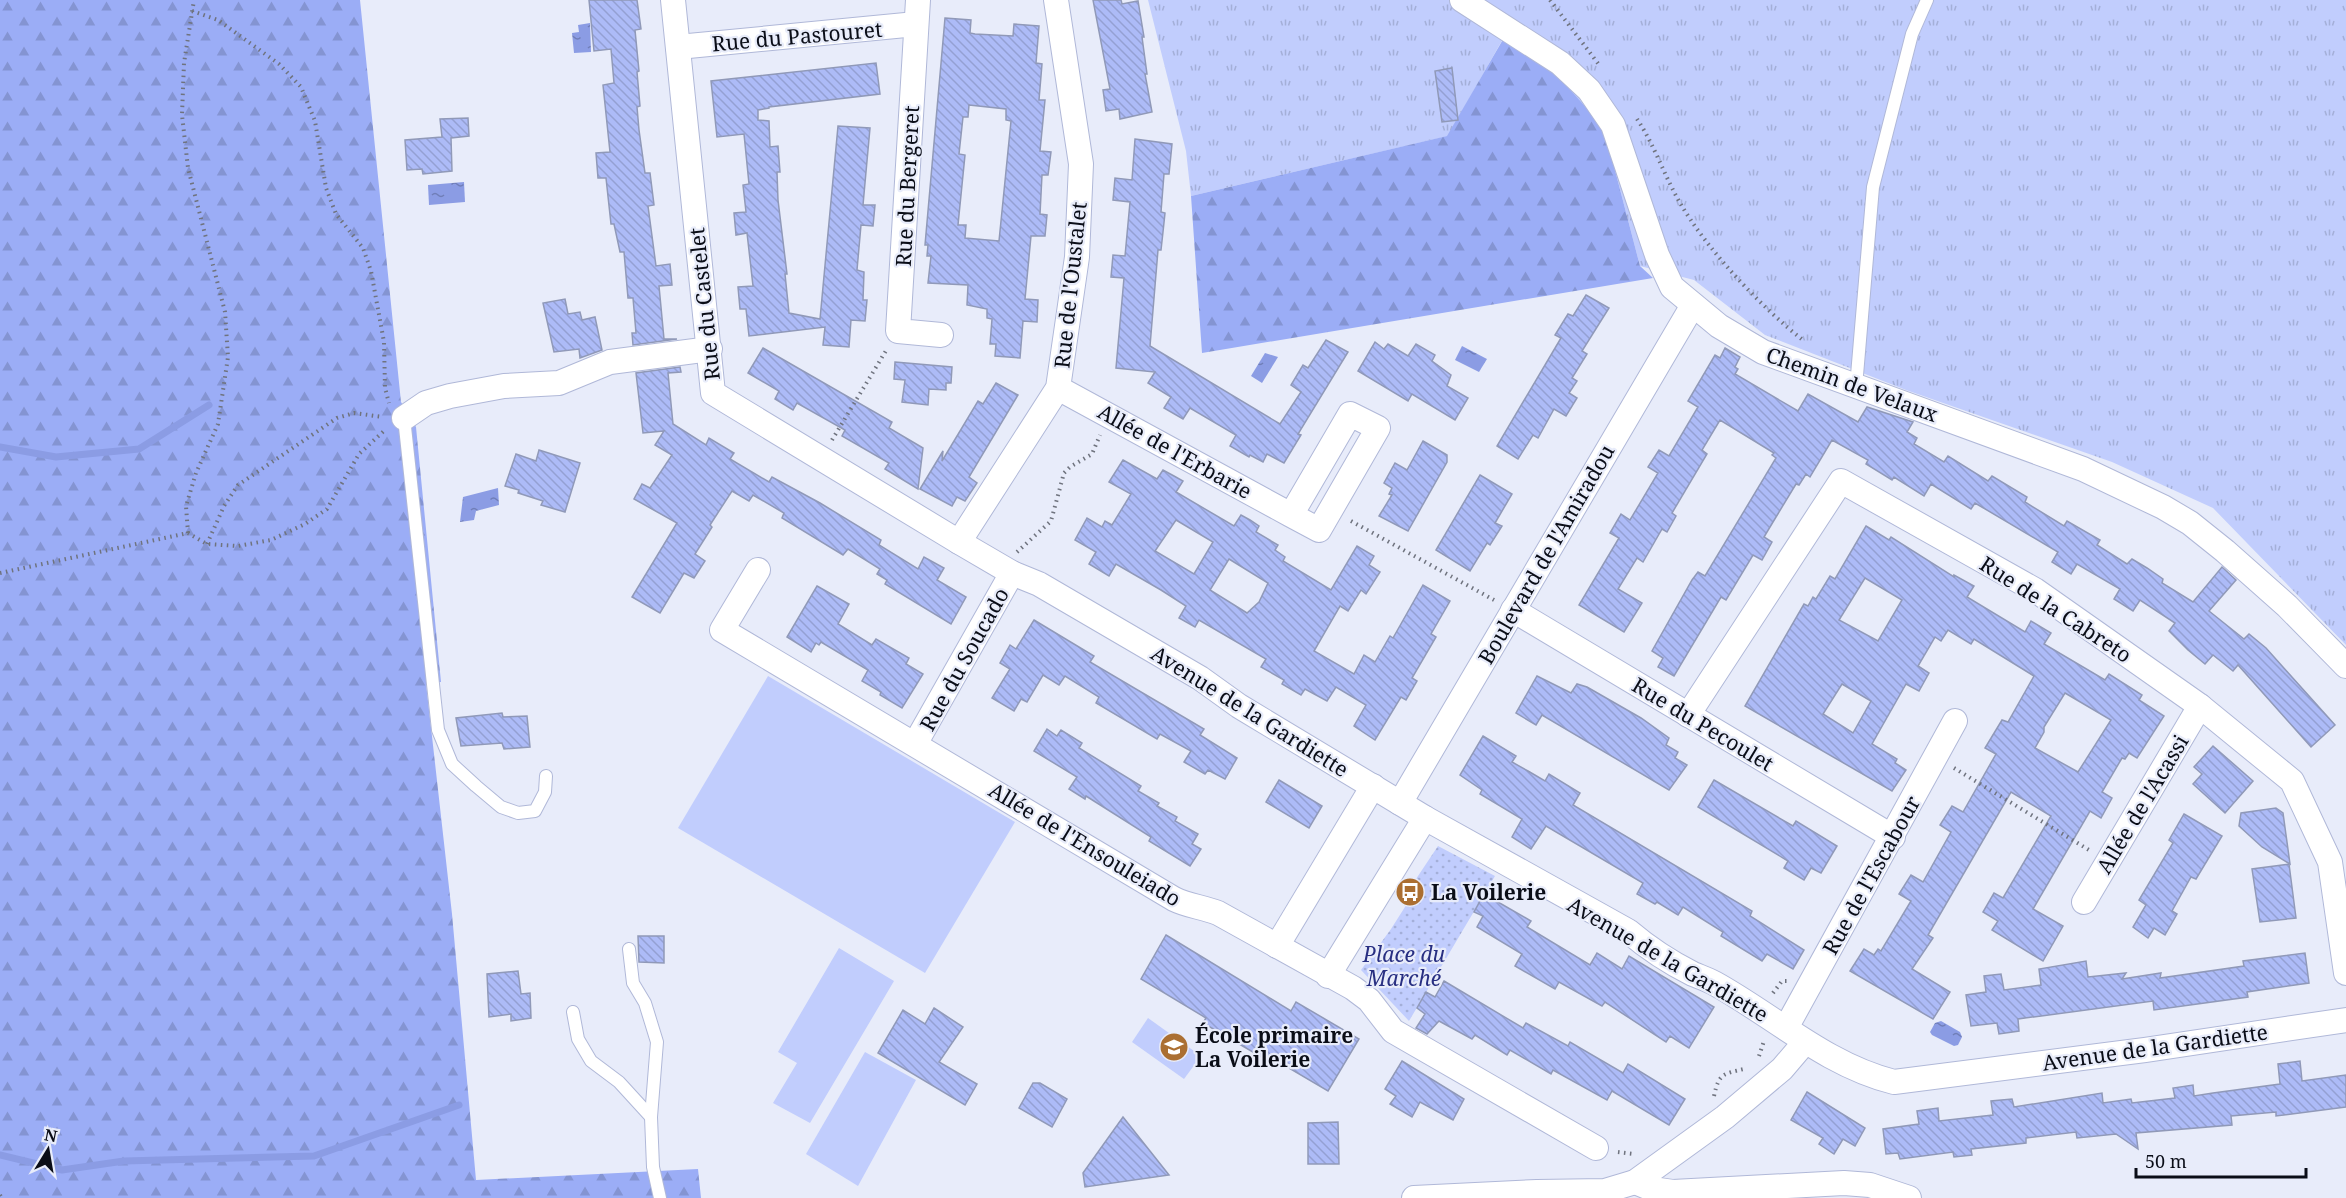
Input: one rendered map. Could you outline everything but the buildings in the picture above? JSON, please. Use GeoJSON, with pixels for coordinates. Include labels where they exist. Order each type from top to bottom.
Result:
{"type":"FeatureCollection","features":[{"type":"Feature","properties":{"kind":"street","name":"Rue du Castelet"},"geometry":{"type":"LineString","coordinates":[[673,0],[713,393],[959,542]]}},
{"type":"Feature","properties":{"kind":"street","name":"Rue du Bergeret"},"geometry":{"type":"LineString","coordinates":[[898,331],[918,0]]}},
{"type":"Feature","properties":{"kind":"street","name":"Rue de l'Oustalet"},"geometry":{"type":"LineString","coordinates":[[959,542],[1059,388],[1077,257],[1081,164],[1056,0]]}},
{"type":"Feature","properties":{"kind":"street","name":"Chemin de Velaux"},"geometry":{"type":"LineString","coordinates":[[1462,0],[1560,63],[1589,90],[1613,125],[1657,255],[1672,287],[1719,326],[1763,352],[2083,469],[2163,507],[2190,523],[2225,551],[2287,606],[2346,666]]}},
{"type":"Feature","properties":{"kind":"street","name":"Rue du Pastouret"},"geometry":{"type":"LineString","coordinates":[[678,47],[916,24]]}},
{"type":"Feature","properties":{"kind":"street","name":"Boulevard de l'Amiradou"},"geometry":{"type":"LineString","coordinates":[[1400,803],[1693,304]]}},
{"type":"Feature","properties":{"kind":"street"},"geometry":{"type":"LineString","coordinates":[[898,331],[941,335]]}},
{"type":"Feature","properties":{"kind":"street"},"geometry":{"type":"LineString","coordinates":[[399,421],[426,404],[450,396],[504,386],[559,383],[610,362],[710,350]]}},
{"type":"Feature","properties":{"kind":"street","name":"Allée de l'Erbarie"},"geometry":{"type":"LineString","coordinates":[[1059,388],[1291,515],[1319,530],[1378,428],[1350,414],[1291,515]]}},
{"type":"Feature","properties":{"kind":"street","name":"Rue de la Cabreto"},"geometry":{"type":"LineString","coordinates":[[1688,715],[1840,481],[2035,590],[2200,706],[2292,781],[2330,862],[2346,973]]}},
{"type":"Feature","properties":{"kind":"street","name":"Avenue de la Gardiette"},"geometry":{"type":"LineString","coordinates":[[959,542],[1006,570],[1039,584],[1200,678],[1239,706],[1425,818],[1628,931],[1649,949],[1693,974],[1713,982],[1796,1035],[1871,1076],[1894,1082],[2145,1050],[2346,1020]]}},
{"type":"Feature","properties":{"kind":"street","name":"Allée de l'Ensouleiado"},"geometry":{"type":"LineString","coordinates":[[758,570],[722,630],[1187,905],[1203,907],[1218,913],[1353,988],[1369,1000],[1394,1031],[1596,1148]]}},
{"type":"Feature","properties":{"kind":"street","name":"Rue du Soucado"},"geometry":{"type":"LineString","coordinates":[[915,744],[1006,570]]}},
{"type":"Feature","properties":{"kind":"street","name":"Rue du Pecoulet"},"geometry":{"type":"LineString","coordinates":[[1513,610],[1893,837]]}},
{"type":"Feature","properties":{"kind":"street","name":"Allée de l'Acassi"},"geometry":{"type":"LineString","coordinates":[[2084,902],[2200,706]]}},
{"type":"Feature","properties":{"kind":"street","name":"Rue de l'Escabour"},"geometry":{"type":"LineString","coordinates":[[1635,1182],[1725,1117],[1782,1069],[1796,1035],[1893,837],[1955,721]]}},
{"type":"Feature","properties":{"kind":"street"},"geometry":{"type":"LineString","coordinates":[[1277,946],[1373,786]]}},
{"type":"Feature","properties":{"kind":"street"},"geometry":{"type":"LineString","coordinates":[[1328,976],[1425,818]]}},
{"type":"Feature","properties":{"kind":"street"},"geometry":{"type":"LineString","coordinates":[[1414,1198],[1605,1191],[1635,1182],[1652,1189],[1673,1192],[1844,1183],[1870,1185],[1909,1198]]}},
{"type":"Feature","properties":{"kind":"lane"},"geometry":{"type":"LineString","coordinates":[[1856,387],[1873,187],[1912,34],[1927,0]]}},
{"type":"Feature","properties":{"kind":"lane"},"geometry":{"type":"LineString","coordinates":[[399,421],[438,730],[452,764],[501,807],[518,813],[536,811],[545,792],[546,776]]}},
{"type":"Feature","properties":{"kind":"lane"},"geometry":{"type":"LineString","coordinates":[[629,949],[633,983],[645,1003],[657,1042],[651,1117],[653,1167],[660,1198]]}},
{"type":"Feature","properties":{"kind":"lane"},"geometry":{"type":"LineString","coordinates":[[573,1012],[578,1039],[591,1061],[619,1082],[651,1117]]}},
{"type":"Feature","properties":{"kind":"path"},"geometry":{"type":"LineString","coordinates":[[188,533],[186,506],[196,473],[218,424],[228,357],[225,312],[188,168],[182,115],[184,63],[194,0]]}},
{"type":"Feature","properties":{"kind":"path"},"geometry":{"type":"LineString","coordinates":[[1550,0],[1606,74]]}},
{"type":"Feature","properties":{"kind":"path"},"geometry":{"type":"LineString","coordinates":[[192,11],[218,20],[279,64],[301,87],[315,121],[326,188],[336,214],[363,248],[371,271],[384,342],[385,388],[399,421]]}},
{"type":"Feature","properties":{"kind":"path"},"geometry":{"type":"LineString","coordinates":[[1635,116],[1679,202],[1708,244],[1774,317],[1814,347]]}},
{"type":"Feature","properties":{"kind":"path"},"geometry":{"type":"LineString","coordinates":[[821,459],[898,331]]}},
{"type":"Feature","properties":{"kind":"path"},"geometry":{"type":"LineString","coordinates":[[207,544],[224,506],[238,485],[337,418],[354,412],[399,421]]}},
{"type":"Feature","properties":{"kind":"path"},"geometry":{"type":"LineString","coordinates":[[1006,570],[1051,521],[1064,473],[1092,454],[1099,439],[1105,413]]}},
{"type":"Feature","properties":{"kind":"path"},"geometry":{"type":"LineString","coordinates":[[0,573],[188,533],[207,544],[238,546],[270,540],[304,524],[327,509],[359,454],[399,421]]}},
{"type":"Feature","properties":{"kind":"path"},"geometry":{"type":"LineString","coordinates":[[1330,510],[1513,610]]}},
{"type":"Feature","properties":{"kind":"path"},"geometry":{"type":"LineString","coordinates":[[1936,757],[2108,861]]}},
{"type":"Feature","properties":{"kind":"green space"},"geometry":{"type":"Polygon","coordinates":[[[0,0],[360,0],[401,402],[416,427],[441,682],[426,683],[452,914],[476,1180],[698,1169],[701,1198],[0,1198],[0,0]]]}},
{"type":"Feature","properties":{"kind":"green space"},"geometry":{"type":"Polygon","coordinates":[[[1148,0],[2346,0],[2346,645],[2213,508],[2112,462],[1906,390],[1765,335],[1694,280],[1640,266],[1604,128],[1504,37],[1448,136],[1191,196],[1186,151],[1148,0]]]}},
{"type":"Feature","properties":{"kind":"green space"},"geometry":{"type":"Polygon","coordinates":[[[1505,36],[1559,77],[1604,128],[1640,266],[1653,278],[1202,353],[1191,196],[1447,136],[1505,36]]]}},
{"type":"Feature","properties":{"kind":"green space"},"geometry":{"type":"Polygon","coordinates":[[[768,676],[1015,822],[925,973],[678,828],[768,676]]]}},
{"type":"Feature","properties":{"kind":"green space","name":"Place du Marché"},"geometry":{"type":"Polygon","coordinates":[[[1438,846],[1495,876],[1409,1021],[1361,970],[1417,888],[1412,885],[1438,846]]]}},
{"type":"Feature","properties":{"kind":"green space"},"geometry":{"type":"Polygon","coordinates":[[[839,948],[894,981],[810,1123],[773,1103],[797,1063],[778,1052],[839,948]]]}},
{"type":"Feature","properties":{"kind":"green space"},"geometry":{"type":"Polygon","coordinates":[[[1148,1018],[1201,1056],[1184,1079],[1132,1042],[1148,1018]]]}},
{"type":"Feature","properties":{"kind":"green space"},"geometry":{"type":"Polygon","coordinates":[[[865,1052],[916,1080],[858,1186],[806,1154],[865,1052]]]}},
{"type":"Feature","properties":{"kind":"water"},"geometry":{"type":"Polygon","coordinates":[[[590,23],[591,52],[574,53],[572,33],[579,32],[578,25],[590,23]]]}},
{"type":"Feature","properties":{"kind":"water"},"geometry":{"type":"Polygon","coordinates":[[[464,182],[465,202],[429,205],[428,185],[464,182]]]}},
{"type":"Feature","properties":{"kind":"water"},"geometry":{"type":"Polygon","coordinates":[[[1462,346],[1487,359],[1479,372],[1455,360],[1462,346]]]}},
{"type":"Feature","properties":{"kind":"water"},"geometry":{"type":"Polygon","coordinates":[[[1265,353],[1278,357],[1262,383],[1251,376],[1265,353]]]}},
{"type":"Feature","properties":{"kind":"water"},"geometry":{"type":"Polygon","coordinates":[[[498,488],[499,505],[476,511],[474,520],[460,522],[463,497],[498,488]]]}},
{"type":"Feature","properties":{"kind":"water"},"geometry":{"type":"Polygon","coordinates":[[[1941,1021],[1960,1032],[1962,1037],[1958,1045],[1954,1046],[1932,1035],[1930,1032],[1935,1023],[1941,1021]]]}},
{"type":"Feature","properties":{"kind":"waterway"},"geometry":{"type":"LineString","coordinates":[[0,447],[56,457],[139,449],[209,405]]}},
{"type":"Feature","properties":{"kind":"waterway"},"geometry":{"type":"LineString","coordinates":[[0,1155],[62,1170],[124,1161],[314,1156],[459,1105]]}},
{"type":"Feature","properties":{"kind":"place","name":"La Voilerie"},"geometry":{"type":"Point","coordinates":[1410,892]}},
{"type":"Feature","properties":{"kind":"place","name":"École primaire La Voilerie"},"geometry":{"type":"Point","coordinates":[1174,1047]}}]}
